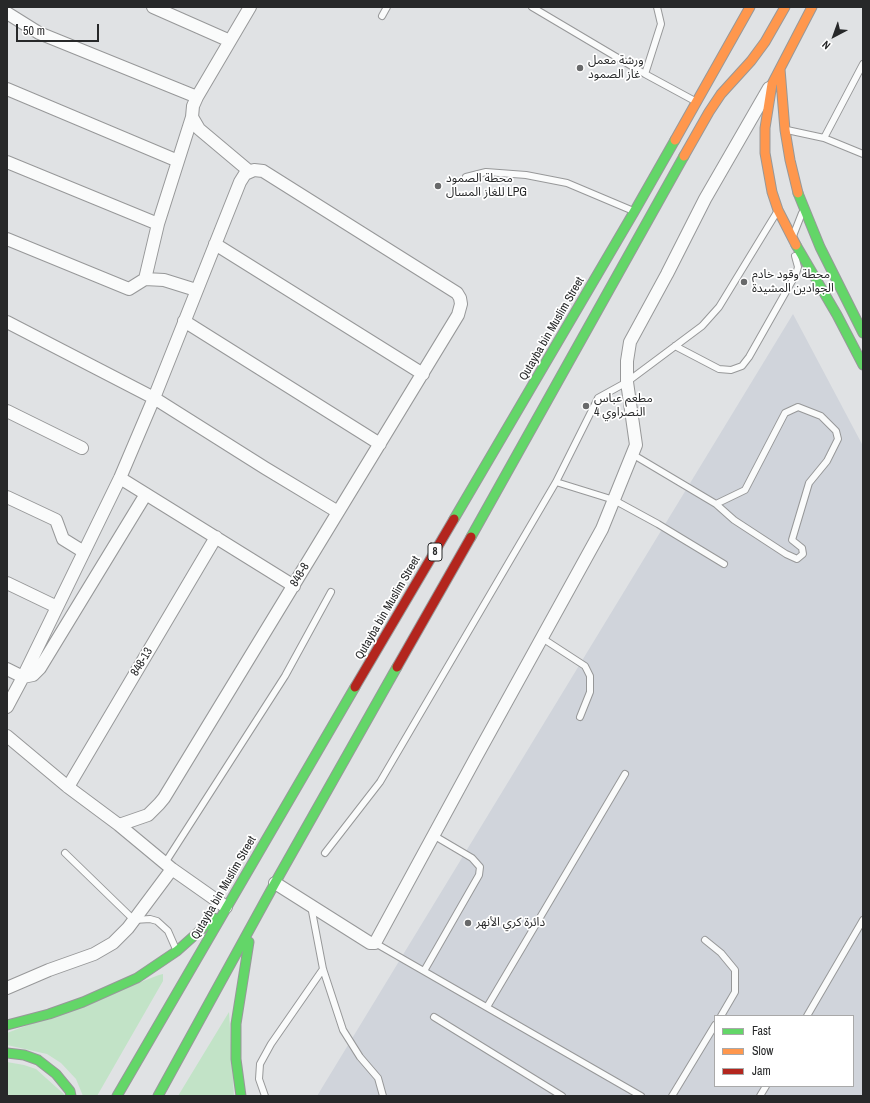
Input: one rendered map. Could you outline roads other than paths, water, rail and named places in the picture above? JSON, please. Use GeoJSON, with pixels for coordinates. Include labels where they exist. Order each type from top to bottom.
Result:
{"type":"FeatureCollection","features":[{"type":"Feature","properties":{"kind":"main road","name":"Qutayba bin Muslim Street"},"geometry":{"type":"LineString","coordinates":[[117,1096],[226,907],[634,212],[750,7]]}},
{"type":"Feature","properties":{"kind":"main road","name":"8"},"geometry":{"type":"LineString","coordinates":[[158,1096],[275,883],[709,112],[721,94],[751,61],[765,42],[785,7]]}},
{"type":"Feature","properties":{"kind":"main road"},"geometry":{"type":"LineString","coordinates":[[812,7],[772,84],[765,128],[765,153],[772,192],[778,210],[792,238],[820,284],[863,365]]}},
{"type":"Feature","properties":{"kind":"main road"},"geometry":{"type":"LineString","coordinates":[[780,67],[785,130],[790,160],[804,209],[820,247],[863,333]]}},
{"type":"Feature","properties":{"kind":"main road"},"geometry":{"type":"LineString","coordinates":[[7,1025],[49,1014],[83,1002],[137,978],[177,951],[226,907]]}},
{"type":"Feature","properties":{"kind":"main road"},"geometry":{"type":"LineString","coordinates":[[241,1096],[236,1059],[236,1024],[248,947],[254,922]]}},
{"type":"Feature","properties":{"kind":"main road"},"geometry":{"type":"LineString","coordinates":[[7,1053],[24,1055],[38,1060],[56,1074],[70,1091],[71,1096]]}},
{"type":"Feature","properties":{"kind":"street"},"geometry":{"type":"LineString","coordinates":[[153,7],[230,41]]}},
{"type":"Feature","properties":{"kind":"street"},"geometry":{"type":"LineString","coordinates":[[146,279],[158,224],[192,117],[193,106],[250,7]]}},
{"type":"Feature","properties":{"kind":"street"},"geometry":{"type":"LineString","coordinates":[[7,13],[39,33],[197,97]]}},
{"type":"Feature","properties":{"kind":"street"},"geometry":{"type":"LineString","coordinates":[[275,883],[370,943],[375,943],[602,529],[636,445],[627,382],[626,361],[630,342],[705,199],[772,84]]}},
{"type":"Feature","properties":{"kind":"street"},"geometry":{"type":"LineString","coordinates":[[7,89],[178,161]]}},
{"type":"Feature","properties":{"kind":"street"},"geometry":{"type":"LineString","coordinates":[[7,707],[120,478],[154,398],[242,177],[250,171],[199,129],[192,117]]}},
{"type":"Feature","properties":{"kind":"street"},"geometry":{"type":"LineString","coordinates":[[7,162],[158,224]]}},
{"type":"Feature","properties":{"kind":"street","name":"848-8"},"geometry":{"type":"LineString","coordinates":[[119,825],[148,815],[159,804],[294,586],[458,315],[461,304],[457,293],[446,285],[263,171],[250,171]]}},
{"type":"Feature","properties":{"kind":"street"},"geometry":{"type":"LineString","coordinates":[[7,239],[130,289],[146,279],[164,280],[196,290]]}},
{"type":"Feature","properties":{"kind":"street"},"geometry":{"type":"LineString","coordinates":[[215,244],[422,374]]}},
{"type":"Feature","properties":{"kind":"street"},"geometry":{"type":"LineString","coordinates":[[184,321],[380,444]]}},
{"type":"Feature","properties":{"kind":"street"},"geometry":{"type":"LineString","coordinates":[[7,322],[154,398],[338,512]]}},
{"type":"Feature","properties":{"kind":"street"},"geometry":{"type":"LineString","coordinates":[[7,411],[82,448]]}},
{"type":"Feature","properties":{"kind":"street"},"geometry":{"type":"LineString","coordinates":[[120,478],[294,586]]}},
{"type":"Feature","properties":{"kind":"street"},"geometry":{"type":"LineString","coordinates":[[7,669],[23,677],[33,675],[40,668],[146,494]]}},
{"type":"Feature","properties":{"kind":"street"},"geometry":{"type":"LineString","coordinates":[[7,497],[56,520],[63,539],[84,552]]}},
{"type":"Feature","properties":{"kind":"street","name":"848-13"},"geometry":{"type":"LineString","coordinates":[[68,787],[216,537]]}},
{"type":"Feature","properties":{"kind":"street"},"geometry":{"type":"LineString","coordinates":[[7,583],[57,607]]}},
{"type":"Feature","properties":{"kind":"street"},"geometry":{"type":"LineString","coordinates":[[7,736],[68,787],[119,825],[168,866],[226,907]]}},
{"type":"Feature","properties":{"kind":"street"},"geometry":{"type":"LineString","coordinates":[[7,988],[104,949],[120,936],[134,920],[168,866]]}},
{"type":"Feature","properties":{"kind":"lane"},"geometry":{"type":"LineString","coordinates":[[382,16],[387,7]]}},
{"type":"Feature","properties":{"kind":"lane"},"geometry":{"type":"LineString","coordinates":[[532,7],[645,74],[696,102]]}},
{"type":"Feature","properties":{"kind":"lane"},"geometry":{"type":"LineString","coordinates":[[645,74],[661,24],[657,7]]}},
{"type":"Feature","properties":{"kind":"lane"},"geometry":{"type":"LineString","coordinates":[[824,138],[863,64]]}},
{"type":"Feature","properties":{"kind":"lane"},"geometry":{"type":"LineString","coordinates":[[785,130],[824,138],[863,154]]}},
{"type":"Feature","properties":{"kind":"lane"},"geometry":{"type":"LineString","coordinates":[[466,178],[486,172],[532,176],[567,183],[634,212]]}},
{"type":"Feature","properties":{"kind":"lane"},"geometry":{"type":"LineString","coordinates":[[675,346],[719,369],[737,369],[746,362],[798,271],[798,264],[792,245],[792,238],[804,209]]}},
{"type":"Feature","properties":{"kind":"lane"},"geometry":{"type":"LineString","coordinates":[[325,853],[380,782],[556,482],[598,398],[627,382],[702,326],[719,306],[778,210]]}},
{"type":"Feature","properties":{"kind":"lane"},"geometry":{"type":"LineString","coordinates":[[632,454],[716,504],[734,520],[786,554],[797,559],[803,554],[802,548],[792,540],[809,483],[827,462],[838,439],[836,431],[821,416],[798,407],[785,413],[745,490],[716,504]]}},
{"type":"Feature","properties":{"kind":"lane"},"geometry":{"type":"LineString","coordinates":[[556,482],[614,500],[658,524],[724,564]]}},
{"type":"Feature","properties":{"kind":"lane"},"geometry":{"type":"LineString","coordinates":[[168,866],[285,676],[331,592]]}},
{"type":"Feature","properties":{"kind":"lane"},"geometry":{"type":"LineString","coordinates":[[542,638],[585,666],[590,676],[590,692],[580,717]]}},
{"type":"Feature","properties":{"kind":"lane"},"geometry":{"type":"LineString","coordinates":[[487,1007],[625,774]]}},
{"type":"Feature","properties":{"kind":"lane"},"geometry":{"type":"LineString","coordinates":[[424,971],[479,875],[480,867],[472,858],[433,835]]}},
{"type":"Feature","properties":{"kind":"lane"},"geometry":{"type":"LineString","coordinates":[[65,853],[134,920],[150,919],[157,921],[168,931],[177,951]]}},
{"type":"Feature","properties":{"kind":"lane"},"geometry":{"type":"LineString","coordinates":[[311,906],[323,969],[343,1030],[360,1057],[378,1078],[383,1096]]}},
{"type":"Feature","properties":{"kind":"lane"},"geometry":{"type":"LineString","coordinates":[[808,1015],[863,920]]}},
{"type":"Feature","properties":{"kind":"lane"},"geometry":{"type":"LineString","coordinates":[[705,940],[721,952],[735,970],[735,992],[722,1015]]}},
{"type":"Feature","properties":{"kind":"lane"},"geometry":{"type":"LineString","coordinates":[[375,943],[641,1096]]}},
{"type":"Feature","properties":{"kind":"lane"},"geometry":{"type":"LineString","coordinates":[[265,1096],[259,1079],[260,1064],[271,1044],[323,969]]}},
{"type":"Feature","properties":{"kind":"lane"},"geometry":{"type":"LineString","coordinates":[[434,1016],[562,1096]]}},
{"type":"Feature","properties":{"kind":"lane"},"geometry":{"type":"LineString","coordinates":[[672,1096],[714,1027]]}},
{"type":"Feature","properties":{"kind":"lane"},"geometry":{"type":"LineString","coordinates":[[760,1096],[765,1087]]}},
{"type":"Feature","properties":{"kind":"place","name":"ورشة معمل غاز الصمود"},"geometry":{"type":"Point","coordinates":[580,68]}},
{"type":"Feature","properties":{"kind":"place","name":"محطة الصمود للغاز المسال LPG"},"geometry":{"type":"Point","coordinates":[438,186]}},
{"type":"Feature","properties":{"kind":"place","name":"محطة وقود خادم الجوادين المشيدة"},"geometry":{"type":"Point","coordinates":[744,282]}},
{"type":"Feature","properties":{"kind":"place","name":"مطعم عباس النصراوي 4"},"geometry":{"type":"Point","coordinates":[586,406]}},
{"type":"Feature","properties":{"kind":"place","name":"دائرة كري الأنهر"},"geometry":{"type":"Point","coordinates":[468,923]}}]}
